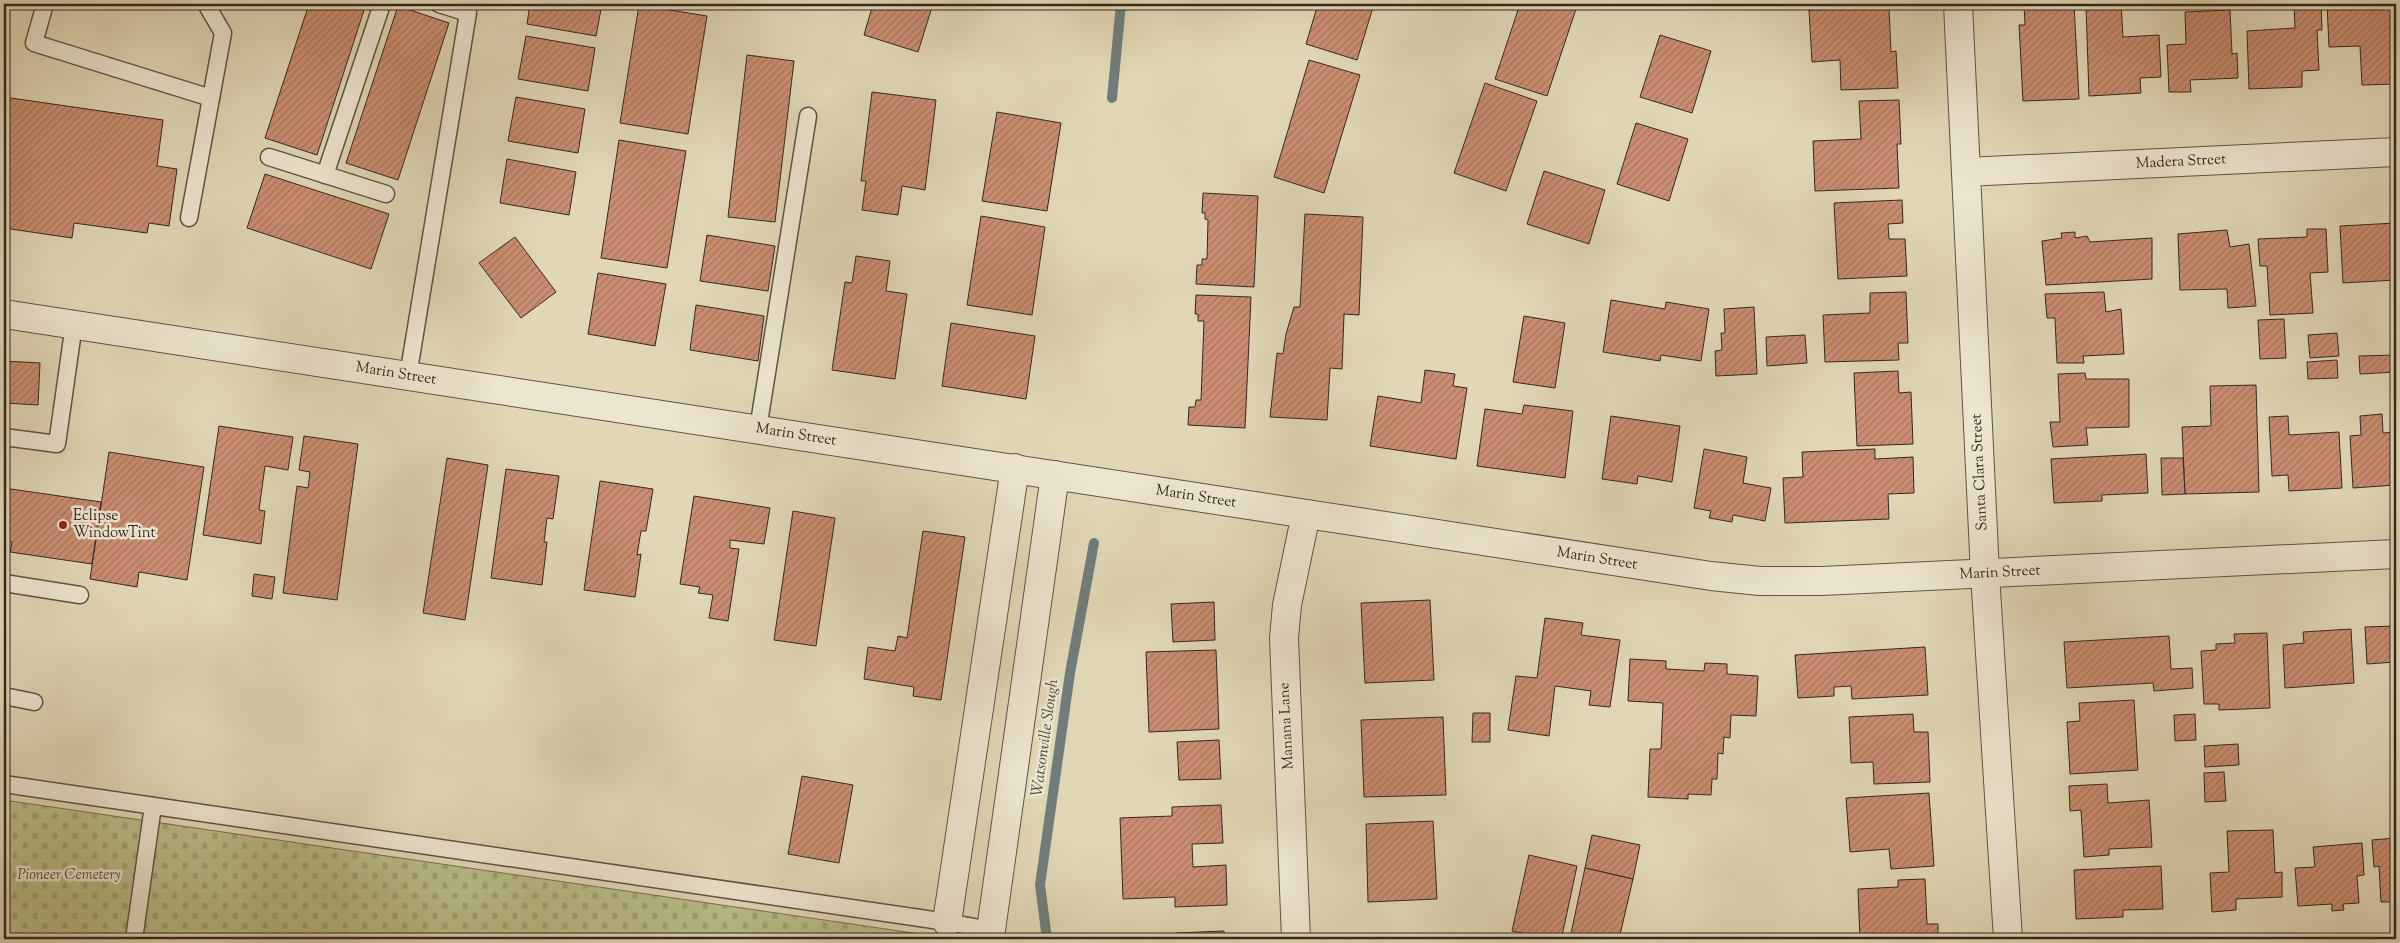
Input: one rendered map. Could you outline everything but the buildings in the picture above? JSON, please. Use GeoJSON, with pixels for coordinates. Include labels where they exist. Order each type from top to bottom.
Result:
{"type":"FeatureCollection","features":[{"type":"Feature","properties":{"kind":"street","name":"Santa Clara Street"},"geometry":{"type":"LineString","coordinates":[[1958,4],[1985,574],[2008,939]]}},
{"type":"Feature","properties":{"kind":"street","name":"Madera Street"},"geometry":{"type":"LineString","coordinates":[[1966,172],[2396,152]]}},
{"type":"Feature","properties":{"kind":"street","name":"Marin Street"},"geometry":{"type":"LineString","coordinates":[[4,314],[1701,575],[1760,581],[1822,581],[2396,554]]}},
{"type":"Feature","properties":{"kind":"street"},"geometry":{"type":"LineString","coordinates":[[946,922],[1015,468]]}},
{"type":"Feature","properties":{"kind":"street"},"geometry":{"type":"LineString","coordinates":[[991,935],[1055,475]]}},
{"type":"Feature","properties":{"kind":"street","name":"Manana Lane"},"geometry":{"type":"LineString","coordinates":[[1296,939],[1284,638],[1287,605],[1306,514]]}},
{"type":"Feature","properties":{"kind":"lane"},"geometry":{"type":"LineString","coordinates":[[45,4],[34,43],[211,98]]}},
{"type":"Feature","properties":{"kind":"lane"},"geometry":{"type":"LineString","coordinates":[[189,218],[223,33],[208,4]]}},
{"type":"Feature","properties":{"kind":"lane"},"geometry":{"type":"LineString","coordinates":[[325,175],[382,4]]}},
{"type":"Feature","properties":{"kind":"lane"},"geometry":{"type":"LineString","coordinates":[[408,376],[468,13],[439,4]]}},
{"type":"Feature","properties":{"kind":"lane"},"geometry":{"type":"LineString","coordinates":[[758,429],[808,116]]}},
{"type":"Feature","properties":{"kind":"lane"},"geometry":{"type":"LineString","coordinates":[[269,158],[386,194]]}},
{"type":"Feature","properties":{"kind":"lane"},"geometry":{"type":"LineString","coordinates":[[4,437],[57,444],[74,324]]}},
{"type":"Feature","properties":{"kind":"lane"},"geometry":{"type":"LineString","coordinates":[[4,584],[80,595]]}},
{"type":"Feature","properties":{"kind":"lane"},"geometry":{"type":"LineString","coordinates":[[4,696],[34,702]]}},
{"type":"Feature","properties":{"kind":"lane"},"geometry":{"type":"LineString","coordinates":[[4,784],[946,922],[991,935]]}},
{"type":"Feature","properties":{"kind":"lane"},"geometry":{"type":"LineString","coordinates":[[134,939],[153,806]]}},
{"type":"Feature","properties":{"kind":"green space","name":"Pioneer Cemetery"},"geometry":{"type":"Polygon","coordinates":[[[4,800],[954,939],[4,939],[4,800]]]}},
{"type":"Feature","properties":{"kind":"waterway","name":"Watsonville Slough"},"geometry":{"type":"LineString","coordinates":[[1112,98],[1121,4]]}},
{"type":"Feature","properties":{"kind":"waterway","name":"Watsonville Slough"},"geometry":{"type":"LineString","coordinates":[[1047,939],[1040,885],[1070,673],[1094,543]]}},
{"type":"Feature","properties":{"kind":"place","name":"Eclipse WindowTint"},"geometry":{"type":"Point","coordinates":[63,525]}}]}
